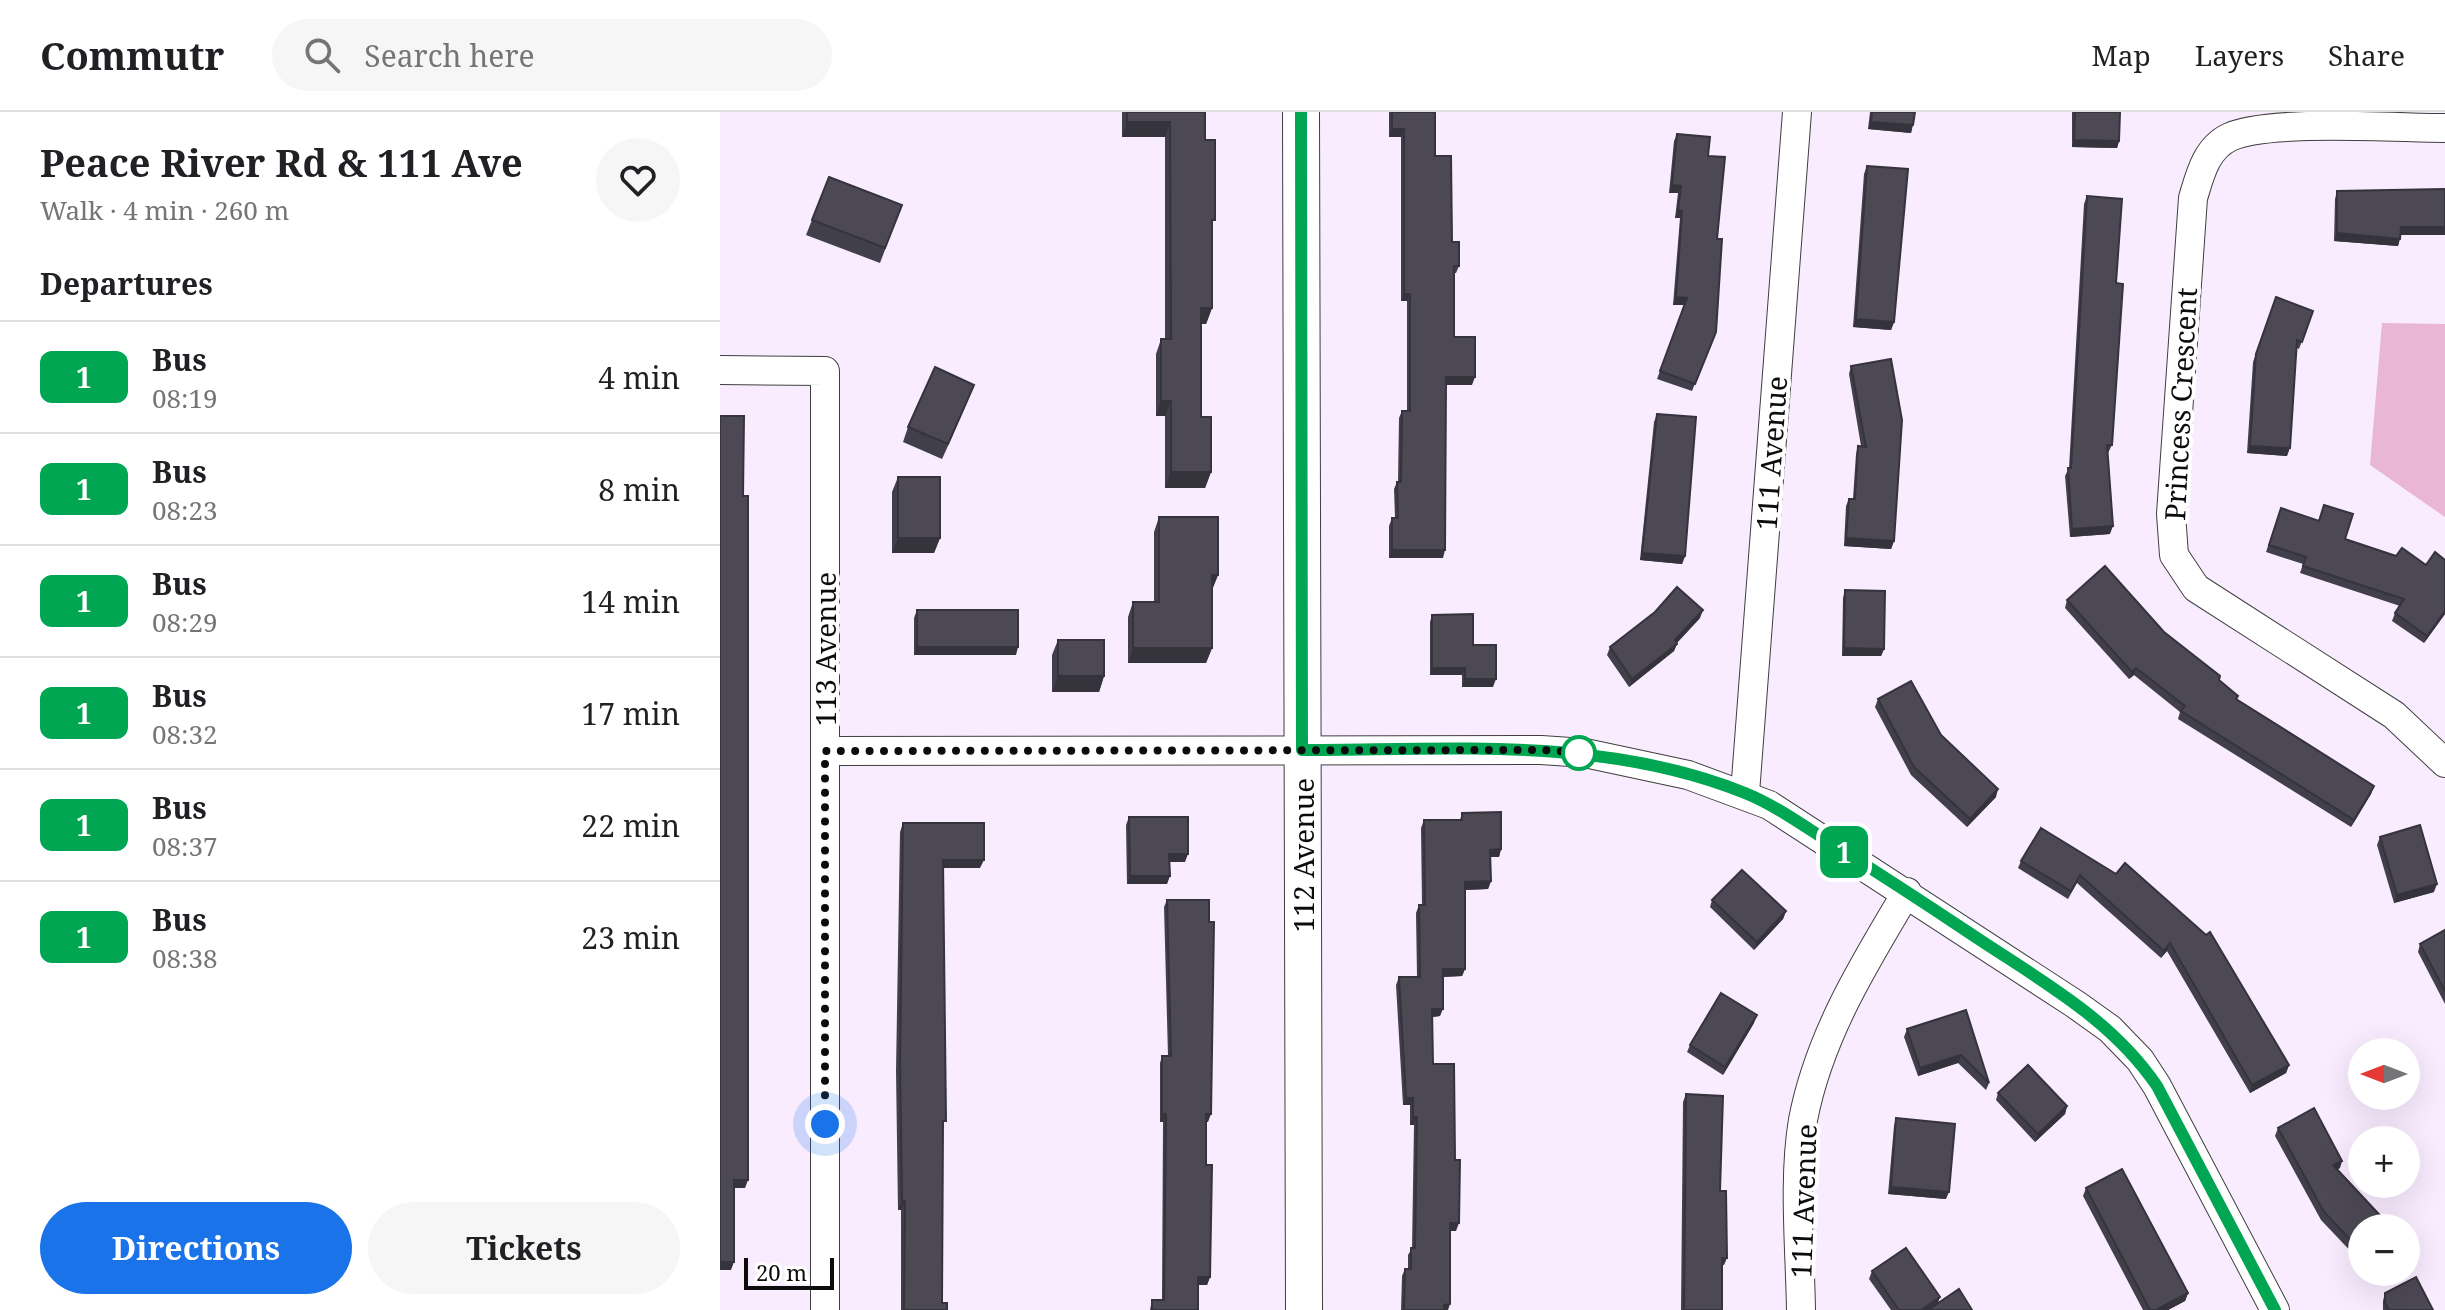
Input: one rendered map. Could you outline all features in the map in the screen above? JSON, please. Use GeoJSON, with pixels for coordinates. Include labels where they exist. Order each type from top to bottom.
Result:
{"type":"FeatureCollection","features":[{"type":"Feature","properties":{"kind":"street","name":"112 Avenue"},"geometry":{"type":"LineString","coordinates":[[1301,112],[1304,1310]]}},
{"type":"Feature","properties":{"kind":"street","name":"111 Avenue"},"geometry":{"type":"LineString","coordinates":[[1745,793],[1797,112]]}},
{"type":"Feature","properties":{"kind":"street","name":"Princess Crescent"},"geometry":{"type":"LineString","coordinates":[[2445,128],[2266,129],[2229,137],[2207,157],[2193,198],[2171,514],[2174,555],[2196,588],[2394,715],[2445,763]]}},
{"type":"Feature","properties":{"kind":"street","name":"113 Avenue"},"geometry":{"type":"LineString","coordinates":[[720,370],[825,371],[825,1310]]}},
{"type":"Feature","properties":{"kind":"street"},"geometry":{"type":"LineString","coordinates":[[825,751],[1541,750],[1585,753],[1688,775],[1745,793],[1793,819],[1907,892],[2110,1029],[2140,1060],[2181,1125],[2275,1310]]}},
{"type":"Feature","properties":{"kind":"street","name":"111 Avenue"},"geometry":{"type":"LineString","coordinates":[[1803,1305],[1803,1122],[1819,1056],[1861,969],[1907,892]]}},
{"type":"Feature","properties":{"kind":"shaded area"},"geometry":{"type":"Polygon","coordinates":[[[2382,323],[2445,324],[2445,517],[2370,465],[2382,323]]]}},
{"type":"Feature","properties":{"kind":"building"},"geometry":{"type":"Polygon","coordinates":[[[1127,112],[1205,112],[1205,140],[1215,140],[1212,308],[1201,308],[1201,417],[1211,417],[1211,472],[1171,472],[1171,401],[1161,401],[1161,339],[1171,339],[1170,122],[1127,122],[1127,112]]]}},
{"type":"Feature","properties":{"kind":"building"},"geometry":{"type":"Polygon","coordinates":[[[1392,112],[1435,112],[1435,156],[1451,156],[1452,242],[1459,242],[1459,266],[1454,266],[1454,337],[1475,337],[1475,377],[1446,377],[1445,550],[1392,550],[1392,518],[1398,518],[1397,482],[1401,482],[1402,411],[1410,411],[1410,294],[1404,294],[1404,129],[1392,129],[1392,112]]]}},
{"type":"Feature","properties":{"kind":"building"},"geometry":{"type":"Polygon","coordinates":[[[1872,112],[1915,112],[1913,125],[1871,122],[1872,112]]]}},
{"type":"Feature","properties":{"kind":"building"},"geometry":{"type":"Polygon","coordinates":[[[2075,112],[2120,112],[2119,141],[2074,140],[2075,112]]]}},
{"type":"Feature","properties":{"kind":"building"},"geometry":{"type":"Polygon","coordinates":[[[1677,134],[1710,137],[1708,156],[1725,157],[1717,239],[1722,239],[1716,332],[1695,384],[1660,371],[1687,298],[1676,297],[1682,211],[1678,210],[1681,186],[1672,185],[1677,134]]]}},
{"type":"Feature","properties":{"kind":"building"},"geometry":{"type":"Polygon","coordinates":[[[1867,166],[1908,169],[1894,322],[1856,319],[1867,166]]]}},
{"type":"Feature","properties":{"kind":"building"},"geometry":{"type":"Polygon","coordinates":[[[829,177],[902,205],[885,248],[812,220],[829,177]]]}},
{"type":"Feature","properties":{"kind":"building"},"geometry":{"type":"Polygon","coordinates":[[[2445,189],[2445,227],[2401,227],[2400,239],[2337,233],[2337,191],[2445,189]]]}},
{"type":"Feature","properties":{"kind":"building"},"geometry":{"type":"Polygon","coordinates":[[[2087,196],[2122,199],[2116,283],[2123,284],[2112,445],[2107,445],[2113,526],[2072,529],[2068,468],[2071,468],[2087,196]]]}},
{"type":"Feature","properties":{"kind":"building"},"geometry":{"type":"Polygon","coordinates":[[[2276,297],[2313,311],[2302,342],[2297,340],[2290,448],[2250,446],[2256,354],[2276,297]]]}},
{"type":"Feature","properties":{"kind":"building"},"geometry":{"type":"Polygon","coordinates":[[[1891,359],[1902,420],[1894,541],[1846,538],[1849,499],[1855,499],[1858,446],[1866,447],[1851,366],[1891,359]]]}},
{"type":"Feature","properties":{"kind":"building"},"geometry":{"type":"Polygon","coordinates":[[[935,367],[974,385],[948,444],[908,427],[935,367]]]}},
{"type":"Feature","properties":{"kind":"building"},"geometry":{"type":"Polygon","coordinates":[[[1657,414],[1696,417],[1685,556],[1642,553],[1657,414]]]}},
{"type":"Feature","properties":{"kind":"building"},"geometry":{"type":"Polygon","coordinates":[[[720,416],[744,416],[743,496],[748,496],[748,1180],[734,1180],[734,1262],[720,1262],[720,416]]]}},
{"type":"Feature","properties":{"kind":"building"},"geometry":{"type":"Polygon","coordinates":[[[898,477],[940,477],[940,538],[898,538],[898,477]]]}},
{"type":"Feature","properties":{"kind":"building"},"geometry":{"type":"Polygon","coordinates":[[[2324,505],[2353,514],[2345,539],[2396,556],[2402,548],[2426,565],[2435,552],[2445,560],[2445,611],[2427,636],[2395,613],[2404,599],[2303,566],[2306,557],[2269,545],[2281,508],[2319,521],[2324,505]]]}},
{"type":"Feature","properties":{"kind":"building"},"geometry":{"type":"Polygon","coordinates":[[[1159,517],[1218,517],[1218,575],[1212,575],[1212,648],[1133,648],[1133,602],[1159,602],[1159,517]]]}},
{"type":"Feature","properties":{"kind":"building"},"geometry":{"type":"Polygon","coordinates":[[[2105,566],[2164,632],[2220,676],[2219,680],[2238,696],[2236,699],[2374,786],[2354,820],[2181,711],[2185,706],[2136,668],[2132,672],[2067,600],[2105,566]]]}},
{"type":"Feature","properties":{"kind":"building"},"geometry":{"type":"Polygon","coordinates":[[[1677,587],[1703,610],[1675,640],[1677,644],[1632,679],[1610,647],[1655,612],[1677,587]]]}},
{"type":"Feature","properties":{"kind":"building"},"geometry":{"type":"Polygon","coordinates":[[[1845,590],[1885,591],[1884,649],[1844,648],[1845,590]]]}},
{"type":"Feature","properties":{"kind":"building"},"geometry":{"type":"Polygon","coordinates":[[[917,610],[1018,610],[1018,647],[917,647],[917,610]]]}},
{"type":"Feature","properties":{"kind":"building"},"geometry":{"type":"Polygon","coordinates":[[[1473,614],[1473,645],[1496,645],[1496,679],[1465,679],[1465,668],[1432,668],[1432,615],[1473,614]]]}},
{"type":"Feature","properties":{"kind":"building"},"geometry":{"type":"Polygon","coordinates":[[[1058,640],[1104,640],[1104,676],[1058,676],[1058,640]]]}},
{"type":"Feature","properties":{"kind":"building"},"geometry":{"type":"Polygon","coordinates":[[[1911,681],[1941,735],[1998,789],[1970,819],[1914,767],[1878,699],[1911,681]]]}},
{"type":"Feature","properties":{"kind":"building"},"geometry":{"type":"Polygon","coordinates":[[[1501,812],[1501,849],[1490,850],[1491,881],[1465,882],[1465,969],[1443,969],[1443,1009],[1432,1009],[1433,1064],[1454,1064],[1455,1160],[1460,1160],[1459,1223],[1450,1223],[1450,1304],[1444,1305],[1444,1310],[1404,1310],[1405,1269],[1411,1269],[1411,1248],[1415,1248],[1417,1117],[1413,1117],[1413,1098],[1406,1098],[1399,977],[1420,977],[1419,905],[1425,905],[1424,820],[1462,820],[1462,813],[1501,812]]]}},
{"type":"Feature","properties":{"kind":"building"},"geometry":{"type":"Polygon","coordinates":[[[1129,817],[1188,817],[1188,854],[1169,854],[1170,876],[1130,876],[1129,817]]]}},
{"type":"Feature","properties":{"kind":"building"},"geometry":{"type":"Polygon","coordinates":[[[903,823],[984,823],[984,860],[943,860],[946,1121],[943,1121],[942,1303],[947,1303],[947,1310],[904,1310],[905,1201],[902,1201],[900,1062],[903,823]]]}},
{"type":"Feature","properties":{"kind":"building"},"geometry":{"type":"Polygon","coordinates":[[[2420,825],[2437,884],[2397,895],[2380,837],[2420,825]]]}},
{"type":"Feature","properties":{"kind":"building"},"geometry":{"type":"Polygon","coordinates":[[[2041,828],[2116,874],[2125,863],[2206,935],[2210,932],[2289,1065],[2252,1085],[2170,943],[2164,951],[2080,875],[2071,891],[2021,861],[2041,828]]]}},
{"type":"Feature","properties":{"kind":"building"},"geometry":{"type":"Polygon","coordinates":[[[1742,870],[1786,911],[1757,942],[1712,900],[1742,870]]]}},
{"type":"Feature","properties":{"kind":"building"},"geometry":{"type":"Polygon","coordinates":[[[1167,900],[1209,900],[1209,922],[1214,922],[1211,1114],[1206,1114],[1206,1165],[1212,1165],[1210,1277],[1198,1277],[1198,1310],[1152,1310],[1152,1300],[1164,1300],[1166,1114],[1162,1114],[1162,1056],[1171,1056],[1167,900]]]}},
{"type":"Feature","properties":{"kind":"building"},"geometry":{"type":"Polygon","coordinates":[[[2445,930],[2445,991],[2420,944],[2445,930]]]}},
{"type":"Feature","properties":{"kind":"building"},"geometry":{"type":"Polygon","coordinates":[[[1721,993],[1757,1015],[1725,1067],[1690,1045],[1721,993]]]}},
{"type":"Feature","properties":{"kind":"building"},"geometry":{"type":"Polygon","coordinates":[[[1966,1010],[1989,1083],[1961,1055],[1920,1068],[1907,1029],[1966,1010]]]}},
{"type":"Feature","properties":{"kind":"building"},"geometry":{"type":"Polygon","coordinates":[[[2028,1065],[2067,1106],[2038,1134],[1998,1093],[2028,1065]]]}},
{"type":"Feature","properties":{"kind":"building"},"geometry":{"type":"Polygon","coordinates":[[[1686,1094],[1723,1096],[1720,1191],[1726,1191],[1727,1258],[1722,1258],[1722,1310],[1684,1310],[1686,1094]]]}},
{"type":"Feature","properties":{"kind":"building"},"geometry":{"type":"Polygon","coordinates":[[[2314,1108],[2342,1161],[2333,1165],[2348,1181],[2348,1198],[2364,1198],[2379,1214],[2348,1214],[2348,1237],[2324,1212],[2278,1128],[2314,1108]]]}},
{"type":"Feature","properties":{"kind":"building"},"geometry":{"type":"Polygon","coordinates":[[[1896,1118],[1955,1124],[1949,1192],[1891,1187],[1896,1118]]]}},
{"type":"Feature","properties":{"kind":"building"},"geometry":{"type":"Polygon","coordinates":[[[2122,1169],[2188,1293],[2156,1310],[2150,1310],[2086,1188],[2122,1169]]]}},
{"type":"Feature","properties":{"kind":"building"},"geometry":{"type":"Polygon","coordinates":[[[1906,1248],[1940,1297],[1921,1310],[1899,1310],[1872,1271],[1906,1248]]]}},
{"type":"Feature","properties":{"kind":"building"},"geometry":{"type":"Polygon","coordinates":[[[2420,1285],[2433,1310],[2389,1310],[2385,1293],[2399,1286],[2420,1285]]]}},
{"type":"Feature","properties":{"kind":"building"},"geometry":{"type":"Polygon","coordinates":[[[1959,1289],[1972,1310],[1928,1310],[1959,1289]]]}},
{"type":"Feature","properties":{"kind":"bus line","name":"1"},"geometry":{"type":"LineString","coordinates":[[1301,112],[1302,750],[1541,750],[1585,753],[1688,775],[1745,793],[1769,805],[1907,892],[2110,1029],[2140,1060],[2181,1125],[2275,1310]]}},
{"type":"Feature","properties":{"kind":"route"},"geometry":{"type":"LineString","coordinates":[[825,1124],[825,751],[1541,750],[1585,753],[1579,753]]}}]}
